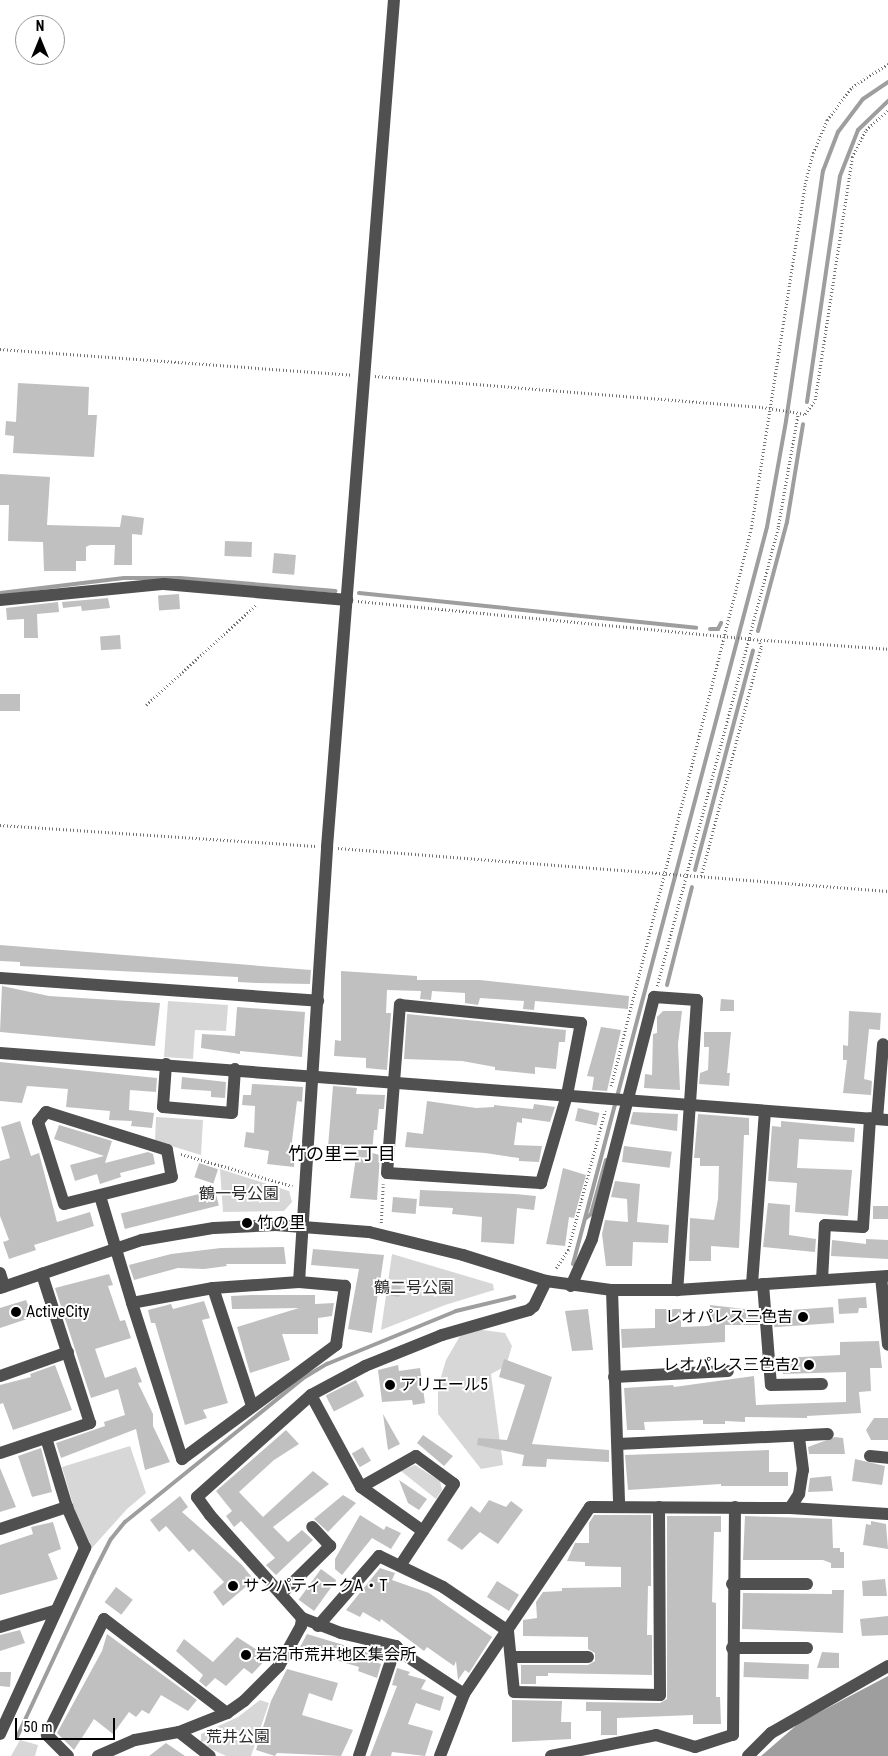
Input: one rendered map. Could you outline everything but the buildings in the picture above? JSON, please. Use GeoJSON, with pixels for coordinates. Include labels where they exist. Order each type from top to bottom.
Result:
{"type":"FeatureCollection","features":[{"type":"Feature","properties":{"kind":"street"},"geometry":{"type":"LineString","coordinates":[[299,1282],[301,1226],[318,1001],[327,847],[366,376],[394,0]]}},
{"type":"Feature","properties":{"kind":"street"},"geometry":{"type":"LineString","coordinates":[[0,600],[164,584],[347,600]]}},
{"type":"Feature","properties":{"kind":"street"},"geometry":{"type":"LineString","coordinates":[[0,978],[318,1001]]}},
{"type":"Feature","properties":{"kind":"street"},"geometry":{"type":"LineString","coordinates":[[571,1286],[592,1238],[618,1100],[654,997],[697,1000],[677,1290]]}},
{"type":"Feature","properties":{"kind":"street"},"geometry":{"type":"LineString","coordinates":[[400,1005],[581,1024],[567,1096],[541,1183],[387,1173],[400,1005]]}},
{"type":"Feature","properties":{"kind":"street"},"geometry":{"type":"LineString","coordinates":[[822,1280],[824,1225],[863,1227],[879,1119],[883,1044]]}},
{"type":"Feature","properties":{"kind":"street"},"geometry":{"type":"LineString","coordinates":[[0,1052],[879,1119]]}},
{"type":"Feature","properties":{"kind":"street"},"geometry":{"type":"LineString","coordinates":[[166,1064],[163,1107],[232,1113],[235,1069]]}},
{"type":"Feature","properties":{"kind":"street"},"geometry":{"type":"LineString","coordinates":[[765,1111],[757,1284],[771,1385],[822,1384]]}},
{"type":"Feature","properties":{"kind":"street"},"geometry":{"type":"LineString","coordinates":[[46,1112],[167,1150],[172,1177],[100,1196],[64,1204],[38,1122],[46,1112]]}},
{"type":"Feature","properties":{"kind":"street"},"geometry":{"type":"LineString","coordinates":[[100,1196],[132,1303],[182,1458],[336,1345],[345,1286],[299,1282],[213,1288],[132,1303]]}},
{"type":"Feature","properties":{"kind":"street"},"geometry":{"type":"LineString","coordinates":[[0,1273],[2,1287],[115,1247],[214,1228],[301,1226],[369,1232],[463,1256],[546,1281],[571,1286],[612,1290],[677,1290],[885,1276],[888,1345]]}},
{"type":"Feature","properties":{"kind":"street"},"geometry":{"type":"LineString","coordinates":[[0,1453],[90,1423],[42,1274]]}},
{"type":"Feature","properties":{"kind":"street"},"geometry":{"type":"LineString","coordinates":[[464,1694],[402,1653],[396,1646],[318,1626],[302,1618],[197,1497],[311,1395],[365,1366],[442,1335],[529,1310],[534,1306],[546,1281]]}},
{"type":"Feature","properties":{"kind":"street"},"geometry":{"type":"LineString","coordinates":[[213,1288],[252,1406]]}},
{"type":"Feature","properties":{"kind":"street"},"geometry":{"type":"LineString","coordinates":[[612,1290],[619,1506]]}},
{"type":"Feature","properties":{"kind":"street"},"geometry":{"type":"LineString","coordinates":[[0,1376],[68,1352]]}},
{"type":"Feature","properties":{"kind":"street"},"geometry":{"type":"LineString","coordinates":[[614,1377],[728,1371]]}},
{"type":"Feature","properties":{"kind":"street"},"geometry":{"type":"LineString","coordinates":[[311,1395],[361,1487],[378,1502],[424,1531]]}},
{"type":"Feature","properties":{"kind":"street"},"geometry":{"type":"LineString","coordinates":[[618,1444],[828,1434]]}},
{"type":"Feature","properties":{"kind":"street"},"geometry":{"type":"LineString","coordinates":[[790,1508],[799,1494],[803,1470],[799,1436]]}},
{"type":"Feature","properties":{"kind":"street"},"geometry":{"type":"LineString","coordinates":[[0,1734],[85,1548],[68,1507],[46,1438]]}},
{"type":"Feature","properties":{"kind":"street"},"geometry":{"type":"LineString","coordinates":[[361,1487],[416,1456],[454,1484],[400,1566]]}},
{"type":"Feature","properties":{"kind":"street"},"geometry":{"type":"LineString","coordinates":[[870,1456],[888,1458]]}},
{"type":"Feature","properties":{"kind":"street"},"geometry":{"type":"LineString","coordinates":[[0,1529],[68,1507]]}},
{"type":"Feature","properties":{"kind":"street"},"geometry":{"type":"LineString","coordinates":[[440,1756],[464,1694],[590,1507],[790,1508],[888,1514]]}},
{"type":"Feature","properties":{"kind":"street"},"geometry":{"type":"LineString","coordinates":[[318,1626],[379,1556],[443,1587],[508,1631],[514,1692],[660,1694],[659,1507]]}},
{"type":"Feature","properties":{"kind":"street"},"geometry":{"type":"LineString","coordinates":[[551,1756],[656,1735],[695,1747],[733,1735],[732,1584],[735,1507]]}},
{"type":"Feature","properties":{"kind":"street"},"geometry":{"type":"LineString","coordinates":[[281,1594],[330,1546],[312,1527]]}},
{"type":"Feature","properties":{"kind":"street"},"geometry":{"type":"LineString","coordinates":[[732,1584],[807,1584]]}},
{"type":"Feature","properties":{"kind":"street"},"geometry":{"type":"LineString","coordinates":[[0,1627],[57,1610]]}},
{"type":"Feature","properties":{"kind":"street"},"geometry":{"type":"LineString","coordinates":[[98,1756],[135,1740],[179,1732],[227,1713],[250,1695],[278,1666],[302,1618]]}},
{"type":"Feature","properties":{"kind":"street"},"geometry":{"type":"LineString","coordinates":[[68,1756],[47,1735],[104,1619],[227,1713]]}},
{"type":"Feature","properties":{"kind":"street"},"geometry":{"type":"LineString","coordinates":[[358,1756],[396,1646]]}},
{"type":"Feature","properties":{"kind":"street"},"geometry":{"type":"LineString","coordinates":[[732,1648],[807,1648]]}},
{"type":"Feature","properties":{"kind":"street"},"geometry":{"type":"LineString","coordinates":[[512,1657],[588,1657]]}},
{"type":"Feature","properties":{"kind":"street"},"geometry":{"type":"LineString","coordinates":[[748,1756],[771,1733],[888,1666]]}},
{"type":"Feature","properties":{"kind":"street"},"geometry":{"type":"LineString","coordinates":[[179,1732],[210,1756]]}},
{"type":"Feature","properties":{"kind":"path"},"geometry":{"type":"LineString","coordinates":[[556,1268],[568,1250],[618,1100],[635,988],[662,873],[751,529],[805,184],[813,153],[827,120],[852,86],[888,64]]}},
{"type":"Feature","properties":{"kind":"path"},"geometry":{"type":"LineString","coordinates":[[0,349],[366,376],[770,409],[778,412],[798,414],[810,411],[815,400],[852,157],[866,130],[888,110]]}},
{"type":"Feature","properties":{"kind":"path"},"geometry":{"type":"LineString","coordinates":[[654,997],[684,875],[750,640],[778,527],[798,414]]}},
{"type":"Feature","properties":{"kind":"path"},"geometry":{"type":"LineString","coordinates":[[146,705],[269,593]]}},
{"type":"Feature","properties":{"kind":"path"},"geometry":{"type":"LineString","coordinates":[[347,600],[750,640],[888,649]]}},
{"type":"Feature","properties":{"kind":"path"},"geometry":{"type":"LineString","coordinates":[[702,876],[761,647],[759,640]]}},
{"type":"Feature","properties":{"kind":"path"},"geometry":{"type":"LineString","coordinates":[[0,825],[327,847],[888,891]]}},
{"type":"Feature","properties":{"kind":"path"},"geometry":{"type":"LineString","coordinates":[[167,1150],[292,1186]]}},
{"type":"Feature","properties":{"kind":"path"},"geometry":{"type":"LineString","coordinates":[[381,1223],[383,1185],[387,1173]]}},
{"type":"Feature","properties":{"kind":"green space"},"geometry":{"type":"Polygon","coordinates":[[[168,1001],[228,1005],[226,1031],[195,1030],[193,1059],[164,1057],[168,1001]]]}},
{"type":"Feature","properties":{"kind":"green space"},"geometry":{"type":"Polygon","coordinates":[[[156,1117],[203,1120],[201,1155],[155,1141],[156,1117]]]}},
{"type":"Feature","properties":{"kind":"green space","name":"鶴一号公園"},"geometry":{"type":"Polygon","coordinates":[[[220,1169],[289,1191],[292,1202],[284,1211],[223,1212],[220,1169]]]}},
{"type":"Feature","properties":{"kind":"green space","name":"鶴二号公園"},"geometry":{"type":"Polygon","coordinates":[[[392,1254],[493,1284],[494,1290],[445,1305],[381,1330],[392,1254]]]}},
{"type":"Feature","properties":{"kind":"green space"},"geometry":{"type":"Polygon","coordinates":[[[475,1329],[505,1333],[512,1346],[506,1366],[491,1374],[503,1465],[481,1469],[438,1414],[438,1387],[446,1360],[460,1336],[475,1329]]]}},
{"type":"Feature","properties":{"kind":"green space"},"geometry":{"type":"Polygon","coordinates":[[[130,1446],[146,1493],[127,1509],[91,1549],[78,1521],[62,1467],[130,1446]]]}},
{"type":"Feature","properties":{"kind":"green space"},"geometry":{"type":"Polygon","coordinates":[[[415,1465],[440,1481],[442,1490],[436,1499],[401,1471],[415,1465]]]}},
{"type":"Feature","properties":{"kind":"green space","name":"荒井公園"},"geometry":{"type":"Polygon","coordinates":[[[260,1700],[269,1703],[251,1756],[226,1756],[201,1744],[201,1734],[238,1717],[260,1700]]]}},
{"type":"Feature","properties":{"kind":"green space"},"geometry":{"type":"Polygon","coordinates":[[[20,1740],[38,1745],[35,1756],[11,1756],[20,1740]]]}},
{"type":"Feature","properties":{"kind":"shaded area"},"geometry":{"type":"Polygon","coordinates":[[[888,1676],[888,1756],[761,1756],[799,1723],[888,1676]]]}},
{"type":"Feature","properties":{"kind":"waterway"},"geometry":{"type":"LineString","coordinates":[[573,1264],[767,527],[786,421],[823,171],[838,132],[863,99],[888,82]]}},
{"type":"Feature","properties":{"kind":"waterway"},"geometry":{"type":"LineString","coordinates":[[807,402],[840,176],[858,130],[888,101]]}},
{"type":"Feature","properties":{"kind":"waterway"},"geometry":{"type":"LineString","coordinates":[[758,631],[787,522],[803,424]]}},
{"type":"Feature","properties":{"kind":"waterway"},"geometry":{"type":"LineString","coordinates":[[0,593],[124,578],[180,578],[335,591]]}},
{"type":"Feature","properties":{"kind":"waterway"},"geometry":{"type":"LineString","coordinates":[[359,593],[696,628]]}},
{"type":"Feature","properties":{"kind":"waterway"},"geometry":{"type":"LineString","coordinates":[[710,629],[718,629],[721,623]]}},
{"type":"Feature","properties":{"kind":"waterway"},"geometry":{"type":"LineString","coordinates":[[695,870],[753,651]]}},
{"type":"Feature","properties":{"kind":"waterway"},"geometry":{"type":"LineString","coordinates":[[667,985],[692,887]]}},
{"type":"Feature","properties":{"kind":"waterway"},"geometry":{"type":"LineString","coordinates":[[586,1218],[591,1214],[606,1160]]}},
{"type":"Feature","properties":{"kind":"waterway"},"geometry":{"type":"LineString","coordinates":[[17,1737],[94,1572],[111,1539],[125,1522],[305,1377],[327,1364],[456,1311],[514,1297]]}},
{"type":"Feature","properties":{"kind":"place","name":"竹の里"},"geometry":{"type":"Point","coordinates":[247,1223]}},
{"type":"Feature","properties":{"kind":"place","name":"ActiveCity"},"geometry":{"type":"Point","coordinates":[16,1312]}},
{"type":"Feature","properties":{"kind":"place","name":"レオパレス三色吉"},"geometry":{"type":"Point","coordinates":[803,1317]}},
{"type":"Feature","properties":{"kind":"place","name":"レオパレス三色吉2"},"geometry":{"type":"Point","coordinates":[809,1365]}},
{"type":"Feature","properties":{"kind":"place","name":"アリエール5"},"geometry":{"type":"Point","coordinates":[390,1385]}},
{"type":"Feature","properties":{"kind":"place","name":"サンパティークA・T"},"geometry":{"type":"Point","coordinates":[233,1586]}},
{"type":"Feature","properties":{"kind":"place","name":"岩沼市荒井地区集会所"},"geometry":{"type":"Point","coordinates":[246,1655]}},
{"type":"Feature","properties":{"kind":"district","name":"竹の里三丁目"},"geometry":{"type":"Point","coordinates":[342,1154]}}]}
